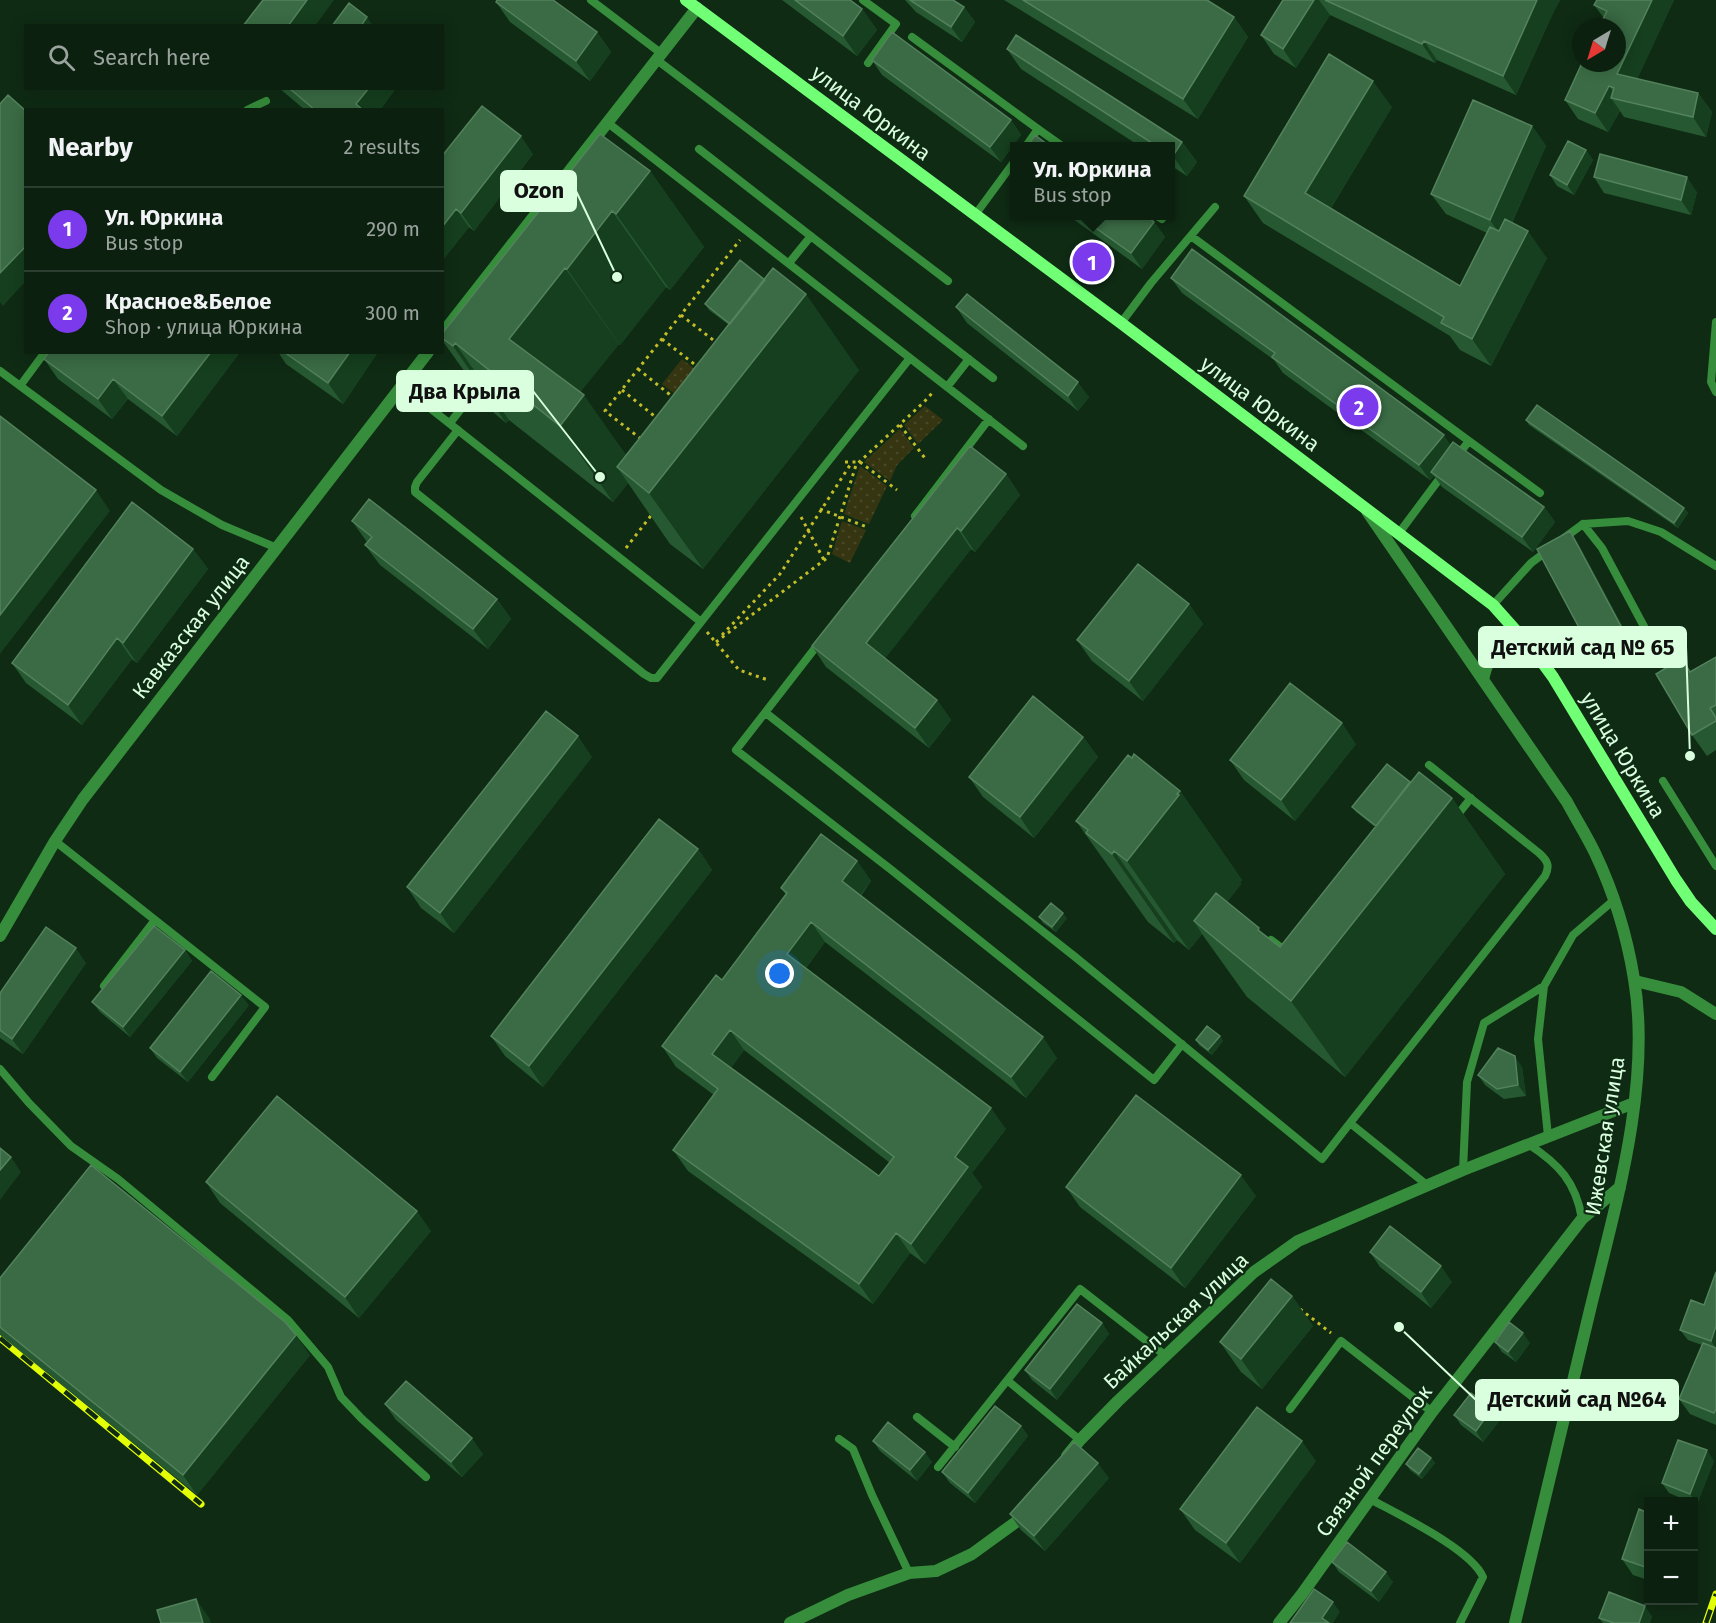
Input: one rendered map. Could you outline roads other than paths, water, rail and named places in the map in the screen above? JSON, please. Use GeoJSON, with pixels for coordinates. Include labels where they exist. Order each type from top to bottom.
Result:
{"type":"FeatureCollection","features":[{"type":"Feature","properties":{"kind":"main road","name":"улица Юркина"},"geometry":{"type":"LineString","coordinates":[[686,0],[1121,323],[1493,605],[1534,651],[1553,677],[1676,880],[1691,902],[1716,929]]}},
{"type":"Feature","properties":{"kind":"street"},"geometry":{"type":"LineString","coordinates":[[444,331],[697,8]]}},
{"type":"Feature","properties":{"kind":"street","name":"Кавказская улица"},"geometry":{"type":"LineString","coordinates":[[0,936],[55,841],[83,799],[426,354]]}},
{"type":"Feature","properties":{"kind":"street","name":"Ижевская улица"},"geometry":{"type":"LineString","coordinates":[[1363,506],[1567,802],[1595,853],[1614,900],[1627,941],[1635,981],[1639,1047],[1634,1103],[1620,1187],[1515,1623]]}},
{"type":"Feature","properties":{"kind":"street"},"geometry":{"type":"LineString","coordinates":[[1483,680],[1486,663],[1494,652],[1506,643],[1522,644],[1534,651]]}},
{"type":"Feature","properties":{"kind":"street"},"geometry":{"type":"LineString","coordinates":[[1635,981],[1681,992],[1716,1014]]}},
{"type":"Feature","properties":{"kind":"street","name":"Байкальская улица"},"geometry":{"type":"LineString","coordinates":[[1061,1463],[1080,1440],[1254,1272],[1298,1240],[1463,1170],[1634,1103]]}},
{"type":"Feature","properties":{"kind":"street","name":"Связной переулок"},"geometry":{"type":"LineString","coordinates":[[1279,1623],[1432,1412],[1582,1219],[1620,1187]]}},
{"type":"Feature","properties":{"kind":"street"},"geometry":{"type":"LineString","coordinates":[[790,1623],[848,1595],[909,1573],[936,1571],[972,1554],[1016,1522],[1035,1496]]}},
{"type":"Feature","properties":{"kind":"lane"},"geometry":{"type":"LineString","coordinates":[[591,0],[660,57],[948,282]]}},
{"type":"Feature","properties":{"kind":"lane"},"geometry":{"type":"LineString","coordinates":[[864,0],[896,24],[868,63]]}},
{"type":"Feature","properties":{"kind":"lane"},"geometry":{"type":"LineString","coordinates":[[912,37],[1055,142]]}},
{"type":"Feature","properties":{"kind":"lane"},"geometry":{"type":"LineString","coordinates":[[251,108],[266,101]]}},
{"type":"Feature","properties":{"kind":"lane"},"geometry":{"type":"LineString","coordinates":[[608,123],[1023,446]]}},
{"type":"Feature","properties":{"kind":"lane"},"geometry":{"type":"LineString","coordinates":[[1029,142],[1038,129]]}},
{"type":"Feature","properties":{"kind":"lane"},"geometry":{"type":"LineString","coordinates":[[699,149],[993,378]]}},
{"type":"Feature","properties":{"kind":"lane"},"geometry":{"type":"LineString","coordinates":[[649,170],[657,160]]}},
{"type":"Feature","properties":{"kind":"lane"},"geometry":{"type":"LineString","coordinates":[[975,215],[1010,167]]}},
{"type":"Feature","properties":{"kind":"lane"},"geometry":{"type":"LineString","coordinates":[[1121,323],[1151,283],[1215,207]]}},
{"type":"Feature","properties":{"kind":"lane"},"geometry":{"type":"LineString","coordinates":[[789,263],[811,236]]}},
{"type":"Feature","properties":{"kind":"lane"},"geometry":{"type":"LineString","coordinates":[[1191,236],[1540,493]]}},
{"type":"Feature","properties":{"kind":"lane"},"geometry":{"type":"LineString","coordinates":[[1716,322],[1711,382],[1716,392]]}},
{"type":"Feature","properties":{"kind":"lane"},"geometry":{"type":"LineString","coordinates":[[20,386],[44,354]]}},
{"type":"Feature","properties":{"kind":"lane"},"geometry":{"type":"LineString","coordinates":[[459,430],[415,487],[415,492],[651,678],[657,678],[910,358]]}},
{"type":"Feature","properties":{"kind":"lane"},"geometry":{"type":"LineString","coordinates":[[944,384],[969,359]]}},
{"type":"Feature","properties":{"kind":"lane"},"geometry":{"type":"LineString","coordinates":[[0,371],[161,489],[222,525],[277,548]]}},
{"type":"Feature","properties":{"kind":"lane"},"geometry":{"type":"LineString","coordinates":[[450,423],[487,376]]}},
{"type":"Feature","properties":{"kind":"lane"},"geometry":{"type":"LineString","coordinates":[[402,386],[701,622]]}},
{"type":"Feature","properties":{"kind":"lane"},"geometry":{"type":"LineString","coordinates":[[910,523],[989,419]]}},
{"type":"Feature","properties":{"kind":"lane"},"geometry":{"type":"LineString","coordinates":[[1455,459],[1468,441]]}},
{"type":"Feature","properties":{"kind":"lane"},"geometry":{"type":"LineString","coordinates":[[1399,533],[1448,468]]}},
{"type":"Feature","properties":{"kind":"lane"},"geometry":{"type":"LineString","coordinates":[[1493,605],[1531,563],[1583,524],[1628,521],[1661,532],[1716,566]]}},
{"type":"Feature","properties":{"kind":"lane"},"geometry":{"type":"LineString","coordinates":[[1583,524],[1602,548],[1648,634]]}},
{"type":"Feature","properties":{"kind":"lane"},"geometry":{"type":"LineString","coordinates":[[824,637],[736,750],[889,868],[1154,1080],[1182,1044]]}},
{"type":"Feature","properties":{"kind":"lane"},"geometry":{"type":"LineString","coordinates":[[766,713],[1074,956],[1322,1159],[1545,876],[1548,869],[1547,860],[1539,853],[1429,765]]}},
{"type":"Feature","properties":{"kind":"lane"},"geometry":{"type":"LineString","coordinates":[[1663,781],[1716,866]]}},
{"type":"Feature","properties":{"kind":"lane"},"geometry":{"type":"LineString","coordinates":[[1449,826],[1471,798]]}},
{"type":"Feature","properties":{"kind":"lane"},"geometry":{"type":"LineString","coordinates":[[55,841],[265,1007],[212,1077]]}},
{"type":"Feature","properties":{"kind":"lane"},"geometry":{"type":"LineString","coordinates":[[1548,1136],[1538,1039],[1544,986],[1573,935],[1614,900]]}},
{"type":"Feature","properties":{"kind":"lane"},"geometry":{"type":"LineString","coordinates":[[104,986],[155,920]]}},
{"type":"Feature","properties":{"kind":"lane"},"geometry":{"type":"LineString","coordinates":[[1271,940],[1294,958]]}},
{"type":"Feature","properties":{"kind":"lane"},"geometry":{"type":"LineString","coordinates":[[1463,1170],[1467,1082],[1484,1023],[1544,986]]}},
{"type":"Feature","properties":{"kind":"lane"},"geometry":{"type":"LineString","coordinates":[[0,1070],[71,1146],[118,1179],[288,1320],[328,1367],[341,1397],[426,1477]]}},
{"type":"Feature","properties":{"kind":"lane"},"geometry":{"type":"LineString","coordinates":[[1350,1123],[1428,1185]]}},
{"type":"Feature","properties":{"kind":"lane"},"geometry":{"type":"LineString","coordinates":[[1528,1144],[1550,1158],[1562,1170],[1572,1187],[1582,1219]]}},
{"type":"Feature","properties":{"kind":"lane"},"geometry":{"type":"LineString","coordinates":[[938,1467],[1080,1289],[1166,1356]]}},
{"type":"Feature","properties":{"kind":"lane"},"geometry":{"type":"LineString","coordinates":[[1290,1409],[1341,1341],[1432,1412]]}},
{"type":"Feature","properties":{"kind":"lane"},"geometry":{"type":"LineString","coordinates":[[1008,1381],[1080,1440]]}},
{"type":"Feature","properties":{"kind":"lane"},"geometry":{"type":"LineString","coordinates":[[917,1417],[955,1447]]}},
{"type":"Feature","properties":{"kind":"lane"},"geometry":{"type":"LineString","coordinates":[[839,1439],[853,1449],[909,1573]]}},
{"type":"Feature","properties":{"kind":"lane"},"geometry":{"type":"LineString","coordinates":[[1370,1499],[1424,1528],[1478,1567],[1482,1577],[1460,1623]]}},
{"type":"Feature","properties":{"kind":"railway"},"geometry":{"type":"LineString","coordinates":[[0,1338],[201,1504]]}},
{"type":"Feature","properties":{"kind":"railway"},"geometry":{"type":"LineString","coordinates":[[1706,1623],[1716,1594]]}},
{"type":"Feature","properties":{"kind":"place","name":"Ул. Юркина"},"geometry":{"type":"Point","coordinates":[1092,262]}},
{"type":"Feature","properties":{"kind":"place","name":"Ozon"},"geometry":{"type":"Point","coordinates":[617,277]}},
{"type":"Feature","properties":{"kind":"place","name":"Красное&Белое"},"geometry":{"type":"Point","coordinates":[1359,407]}},
{"type":"Feature","properties":{"kind":"place","name":"Два Крыла"},"geometry":{"type":"Point","coordinates":[600,477]}},
{"type":"Feature","properties":{"kind":"place","name":"Детский сад № 65"},"geometry":{"type":"Point","coordinates":[1690,756]}},
{"type":"Feature","properties":{"kind":"place","name":"Детский сад №64"},"geometry":{"type":"Point","coordinates":[1399,1327]}}]}
